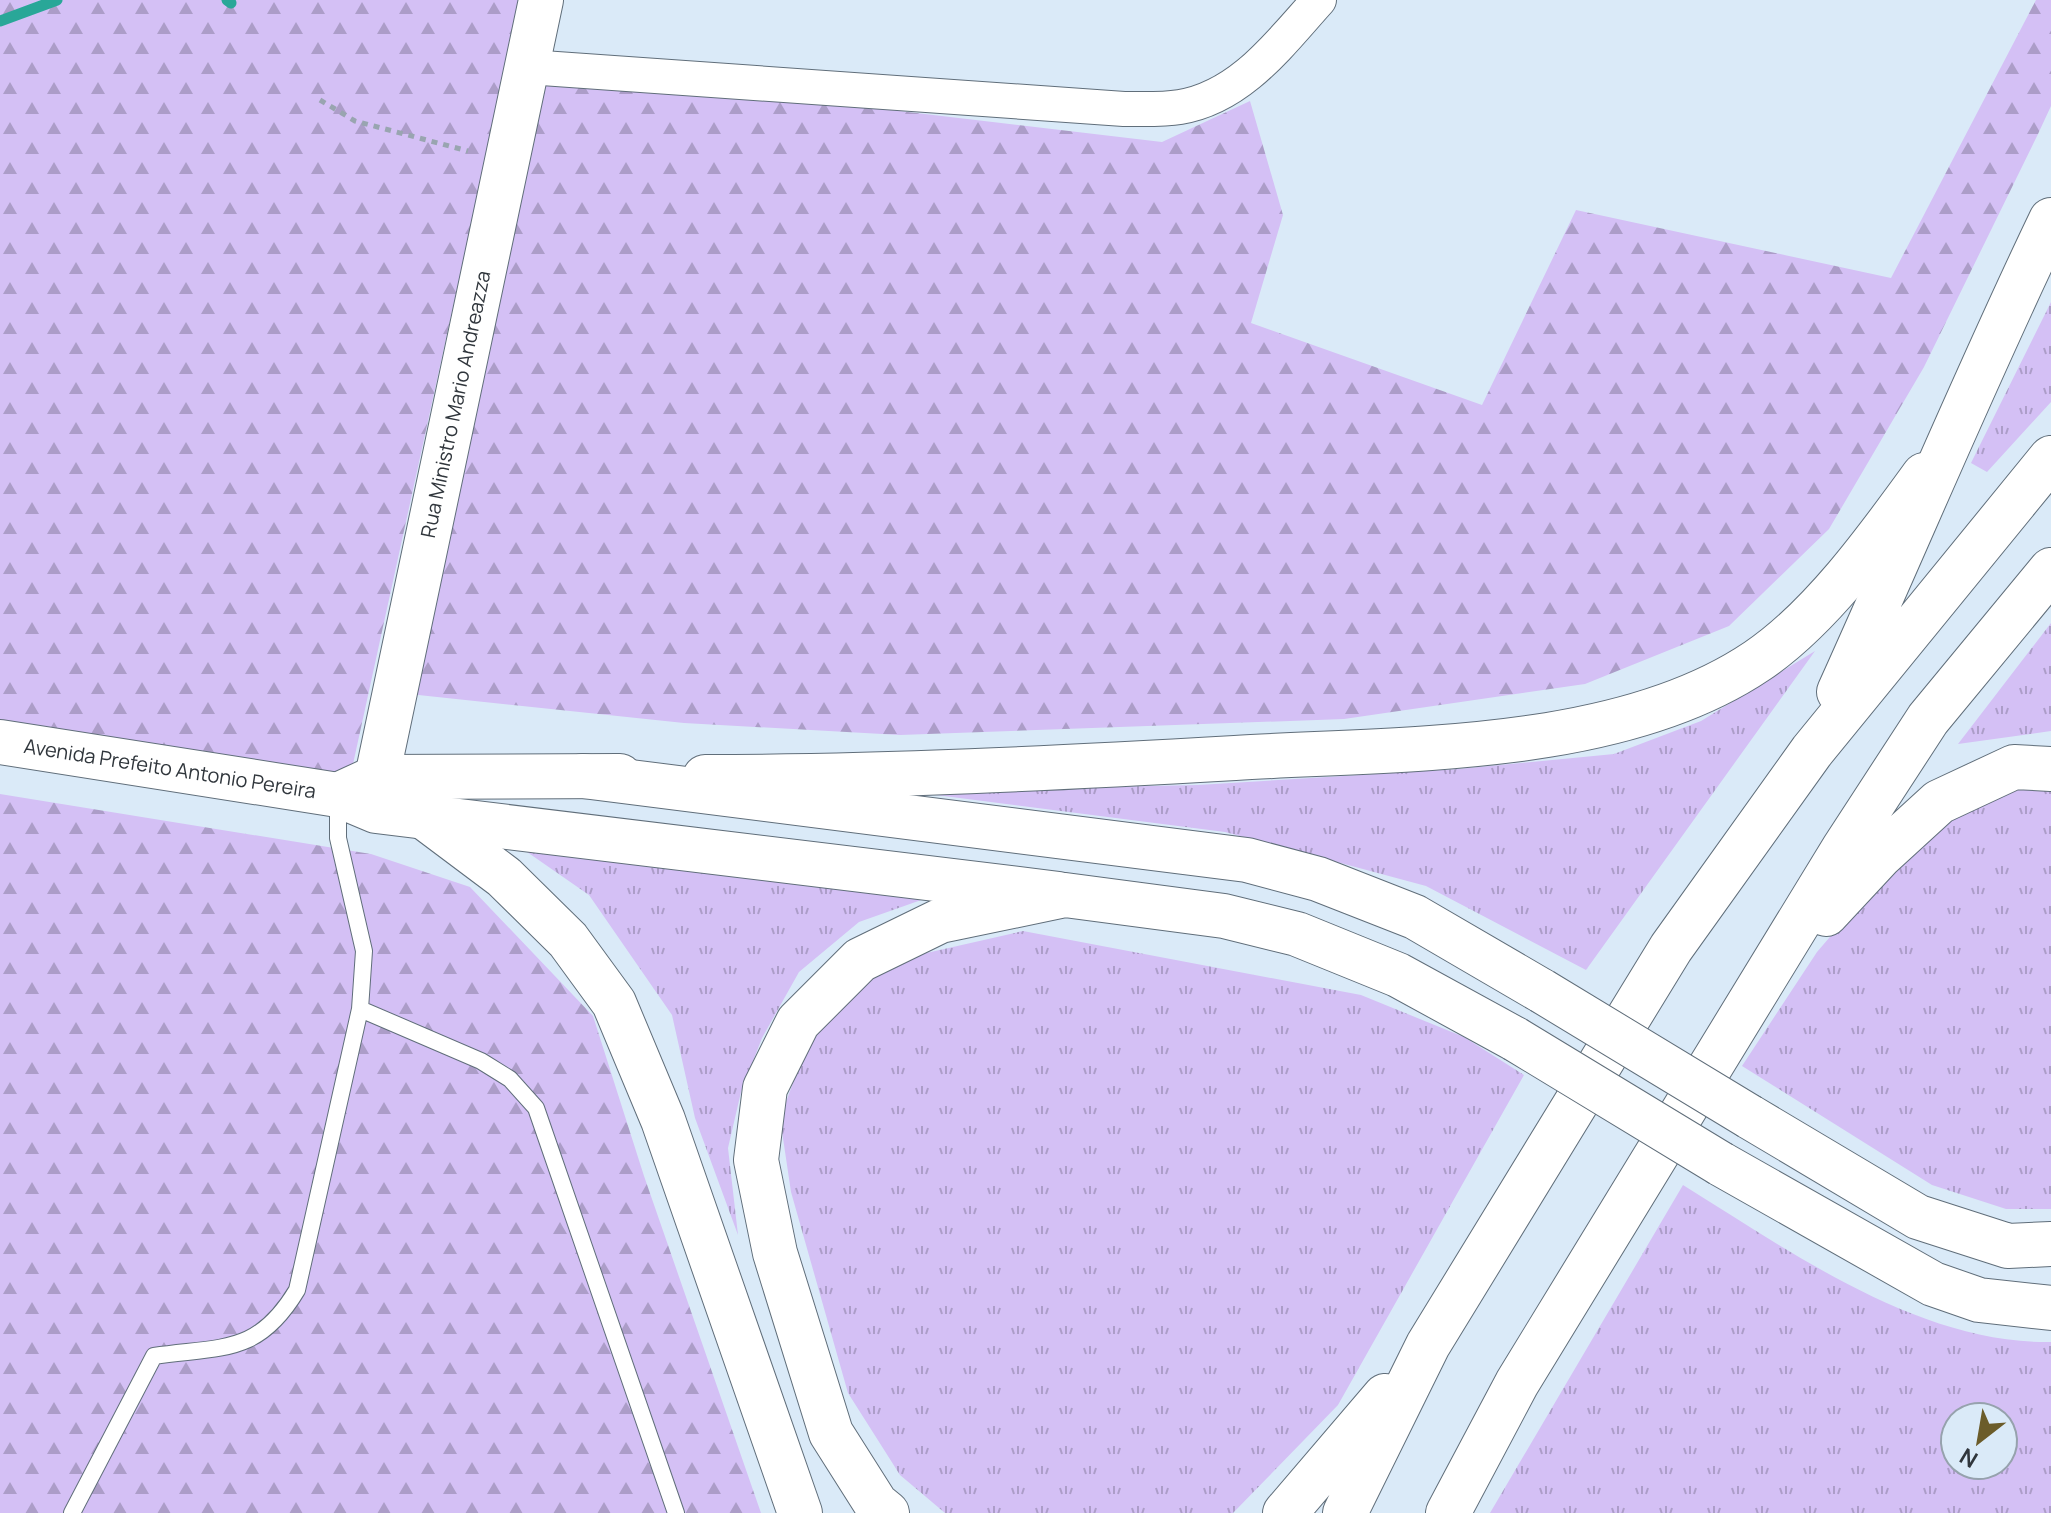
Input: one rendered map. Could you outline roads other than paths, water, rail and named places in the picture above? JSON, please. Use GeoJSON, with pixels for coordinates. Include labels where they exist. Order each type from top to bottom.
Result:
{"type":"FeatureCollection","features":[{"type":"Feature","properties":{"kind":"main road","name":"Rua Ministro Mario Andreazza"},"geometry":{"type":"LineString","coordinates":[[364,794],[508,160],[541,0]]}},
{"type":"Feature","properties":{"kind":"main road"},"geometry":{"type":"LineString","coordinates":[[1812,751],[2051,220]]}},
{"type":"Feature","properties":{"kind":"main road"},"geometry":{"type":"LineString","coordinates":[[364,794],[583,776],[865,777],[1431,746],[1578,731],[1668,706],[1757,661],[1826,600],[1883,532],[1951,437]]}},
{"type":"Feature","properties":{"kind":"main road"},"geometry":{"type":"LineString","coordinates":[[1345,1513],[1428,1345],[1671,948],[1812,751],[2051,458]]}},
{"type":"Feature","properties":{"kind":"main road"},"geometry":{"type":"LineString","coordinates":[[1448,1513],[1517,1383],[1756,989],[1928,719],[2051,570]]}},
{"type":"Feature","properties":{"kind":"main road","name":"Avenida Prefeito Antonio Pereira"},"geometry":{"type":"LineString","coordinates":[[0,742],[364,794]]}},
{"type":"Feature","properties":{"kind":"main road"},"geometry":{"type":"LineString","coordinates":[[1756,989],[1880,856],[1939,802],[2014,767],[2051,769]]}},
{"type":"Feature","properties":{"kind":"main road"},"geometry":{"type":"LineString","coordinates":[[583,776],[1247,860],[1318,879],[1415,917],[1918,1217],[2008,1246],[2051,1244]]}},
{"type":"Feature","properties":{"kind":"main road"},"geometry":{"type":"LineString","coordinates":[[364,794],[420,814],[1224,916],[1297,934],[1398,975],[1515,1039],[1721,1164],[1933,1284],[1979,1300],[2051,1308]]}},
{"type":"Feature","properties":{"kind":"main road"},"geometry":{"type":"LineString","coordinates":[[420,814],[504,877],[568,940],[614,1003],[663,1120],[800,1513]]}},
{"type":"Feature","properties":{"kind":"main road"},"geometry":{"type":"LineString","coordinates":[[887,1513],[876,1504],[831,1433],[775,1253],[756,1160],[765,1088],[798,1022],[860,960],[940,921],[1065,895]]}},
{"type":"Feature","properties":{"kind":"main road"},"geometry":{"type":"LineString","coordinates":[[1285,1513],[1428,1345]]}},
{"type":"Feature","properties":{"kind":"street"},"geometry":{"type":"LineString","coordinates":[[528,67],[1124,109],[1179,107],[1212,99],[1248,75],[1319,0]]}},
{"type":"Feature","properties":{"kind":"lane"},"geometry":{"type":"LineString","coordinates":[[72,1513],[154,1356],[246,1343],[279,1321],[297,1290],[360,1009],[364,951],[338,838],[364,794]]}},
{"type":"Feature","properties":{"kind":"lane"},"geometry":{"type":"LineString","coordinates":[[360,1009],[481,1061],[510,1079],[536,1108],[676,1513]]}},
{"type":"Feature","properties":{"kind":"waterway"},"geometry":{"type":"LineString","coordinates":[[0,21],[57,0]]}},
{"type":"Feature","properties":{"kind":"waterway"},"geometry":{"type":"LineString","coordinates":[[227,0],[231,3]]}}]}
